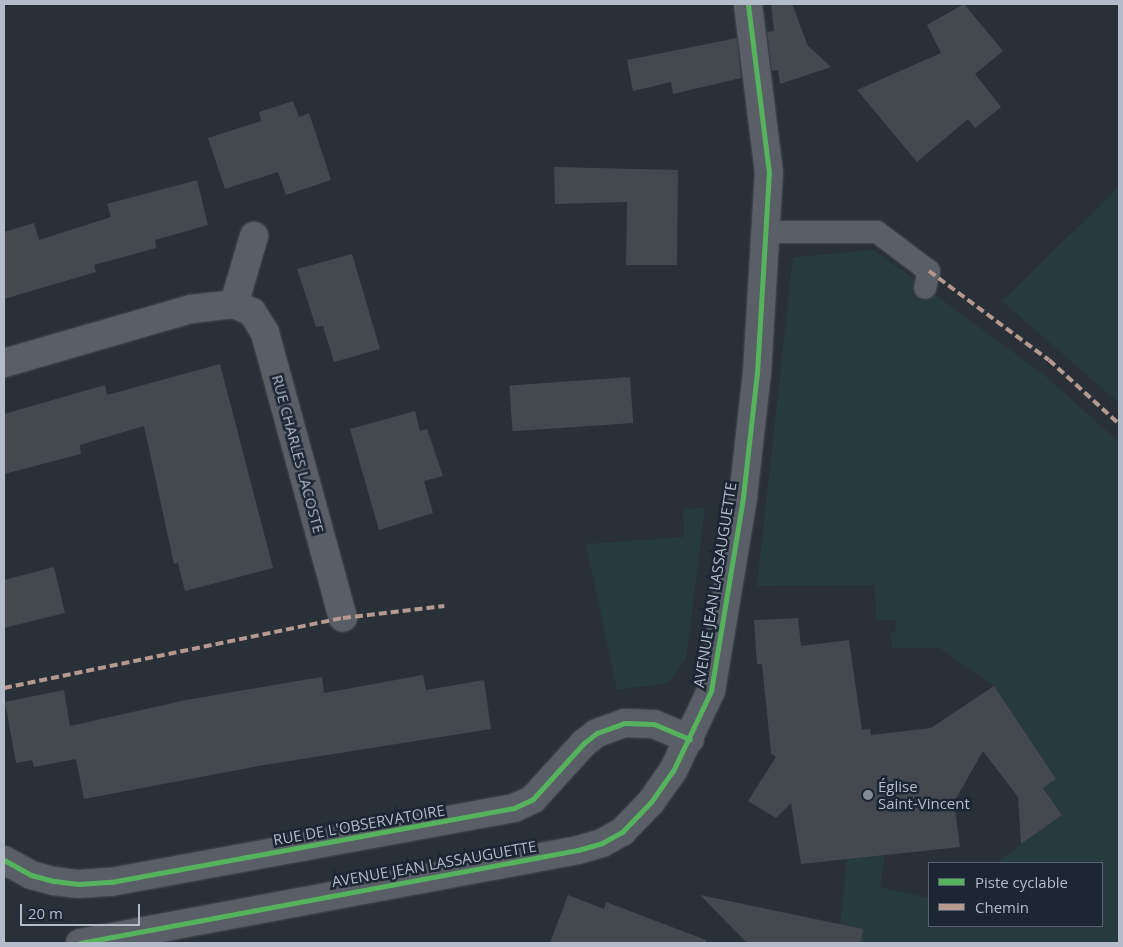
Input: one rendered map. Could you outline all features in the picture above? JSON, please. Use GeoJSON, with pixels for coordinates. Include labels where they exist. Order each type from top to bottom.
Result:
{"type":"FeatureCollection","features":[{"type":"Feature","properties":{"kind":"street","name":"AVENUE JEAN LASSAUGUETTE"},"geometry":{"type":"LineString","coordinates":[[80,943],[477,870],[602,843],[622,832],[651,802],[690,739],[711,691],[739,525],[758,373],[768,232],[769,173],[748,4]]}},
{"type":"Feature","properties":{"kind":"street"},"geometry":{"type":"LineString","coordinates":[[4,363],[191,309],[234,304],[254,236]]}},
{"type":"Feature","properties":{"kind":"street","name":"RUE CHARLES LACOSTE"},"geometry":{"type":"LineString","coordinates":[[234,304],[252,312],[265,333],[343,618]]}},
{"type":"Feature","properties":{"kind":"street","name":"RUE DE L'OBSERVATOIRE"},"geometry":{"type":"LineString","coordinates":[[4,860],[31,875],[54,881],[79,884],[120,880],[514,808],[533,799],[584,744],[597,734],[624,724],[654,724],[690,739]]}},
{"type":"Feature","properties":{"kind":"lane"},"geometry":{"type":"LineString","coordinates":[[768,232],[877,232],[929,271],[925,288]]}},
{"type":"Feature","properties":{"kind":"green space"},"geometry":{"type":"Polygon","coordinates":[[[1119,187],[1119,403],[1002,301],[1119,187]]]}},
{"type":"Feature","properties":{"kind":"green space"},"geometry":{"type":"Polygon","coordinates":[[[874,250],[1043,374],[1119,442],[1119,943],[838,943],[847,859],[885,855],[880,887],[928,898],[928,927],[1103,927],[1103,862],[997,862],[1062,814],[1043,788],[1056,779],[994,686],[940,648],[892,648],[891,632],[895,633],[896,620],[876,620],[875,585],[757,586],[793,257],[874,250]]]}},
{"type":"Feature","properties":{"kind":"green space"},"geometry":{"type":"Polygon","coordinates":[[[705,508],[686,659],[668,683],[617,690],[586,544],[684,537],[683,509],[705,508]]]}},
{"type":"Feature","properties":{"kind":"building"},"geometry":{"type":"Polygon","coordinates":[[[771,4],[792,4],[808,46],[831,67],[780,84],[778,70],[772,71],[767,32],[774,31],[771,4]]]}},
{"type":"Feature","properties":{"kind":"building"},"geometry":{"type":"Polygon","coordinates":[[[964,4],[1003,51],[975,74],[1001,107],[975,128],[968,119],[917,162],[857,90],[941,53],[927,25],[964,4]]]}},
{"type":"Feature","properties":{"kind":"building"},"geometry":{"type":"Polygon","coordinates":[[[737,38],[741,78],[673,94],[671,82],[633,91],[627,60],[737,38]]]}},
{"type":"Feature","properties":{"kind":"building"},"geometry":{"type":"Polygon","coordinates":[[[293,101],[299,117],[309,113],[331,180],[286,195],[278,172],[225,189],[208,138],[261,121],[259,112],[293,101]]]}},
{"type":"Feature","properties":{"kind":"building"},"geometry":{"type":"Polygon","coordinates":[[[554,167],[678,170],[677,265],[626,265],[627,202],[555,204],[554,167]]]}},
{"type":"Feature","properties":{"kind":"building"},"geometry":{"type":"Polygon","coordinates":[[[197,180],[208,225],[155,240],[156,248],[94,265],[96,272],[4,299],[4,232],[34,223],[39,240],[111,217],[107,204],[197,180]]]}},
{"type":"Feature","properties":{"kind":"building"},"geometry":{"type":"Polygon","coordinates":[[[352,254],[380,349],[334,362],[323,326],[316,327],[297,269],[352,254]]]}},
{"type":"Feature","properties":{"kind":"building"},"geometry":{"type":"Polygon","coordinates":[[[220,364],[273,568],[185,591],[178,563],[174,564],[144,426],[80,445],[81,454],[4,474],[4,414],[105,385],[107,395],[220,364]]]}},
{"type":"Feature","properties":{"kind":"building"},"geometry":{"type":"Polygon","coordinates":[[[630,377],[633,423],[513,431],[509,385],[630,377]]]}},
{"type":"Feature","properties":{"kind":"building"},"geometry":{"type":"Polygon","coordinates":[[[415,411],[420,431],[427,429],[443,476],[424,481],[433,513],[379,530],[350,429],[415,411]]]}},
{"type":"Feature","properties":{"kind":"building"},"geometry":{"type":"Polygon","coordinates":[[[54,567],[65,613],[4,628],[4,580],[54,567]]]}},
{"type":"Feature","properties":{"kind":"building"},"geometry":{"type":"Polygon","coordinates":[[[798,618],[801,646],[849,640],[862,730],[870,729],[871,735],[931,728],[994,686],[1056,779],[1043,788],[1062,815],[1021,844],[1018,797],[983,751],[954,802],[960,847],[801,864],[791,803],[776,818],[748,801],[776,757],[771,753],[762,664],[757,664],[754,620],[798,618]]]}},
{"type":"Feature","properties":{"kind":"building"},"geometry":{"type":"Polygon","coordinates":[[[423,675],[426,690],[484,680],[491,729],[258,766],[84,799],[76,759],[34,767],[32,760],[16,763],[5,702],[64,690],[70,726],[186,700],[322,677],[324,693],[423,675]]]}},
{"type":"Feature","properties":{"kind":"building"},"geometry":{"type":"Polygon","coordinates":[[[568,895],[604,909],[606,902],[706,940],[706,943],[550,943],[568,895]]]}},
{"type":"Feature","properties":{"kind":"building"},"geometry":{"type":"Polygon","coordinates":[[[700,895],[863,929],[861,943],[747,943],[700,895]]]}},
{"type":"Feature","properties":{"kind":"marked path"},"geometry":{"type":"LineString","coordinates":[[929,271],[1049,360],[1119,424]]}},
{"type":"Feature","properties":{"kind":"marked path"},"geometry":{"type":"LineString","coordinates":[[4,688],[343,618],[444,606]]}},
{"type":"Feature","properties":{"kind":"cycle path"},"geometry":{"type":"LineString","coordinates":[[80,943],[578,850],[602,843],[622,832],[651,802],[673,771],[711,691],[743,497],[757,373],[769,173],[748,4]]}},
{"type":"Feature","properties":{"kind":"cycle path"},"geometry":{"type":"LineString","coordinates":[[4,860],[31,875],[54,881],[79,884],[111,882],[514,808],[533,799],[584,743],[597,733],[624,723],[654,724],[690,739]]}},
{"type":"Feature","properties":{"kind":"place","name":"Église Saint-Vincent"},"geometry":{"type":"Point","coordinates":[868,795]}}]}
